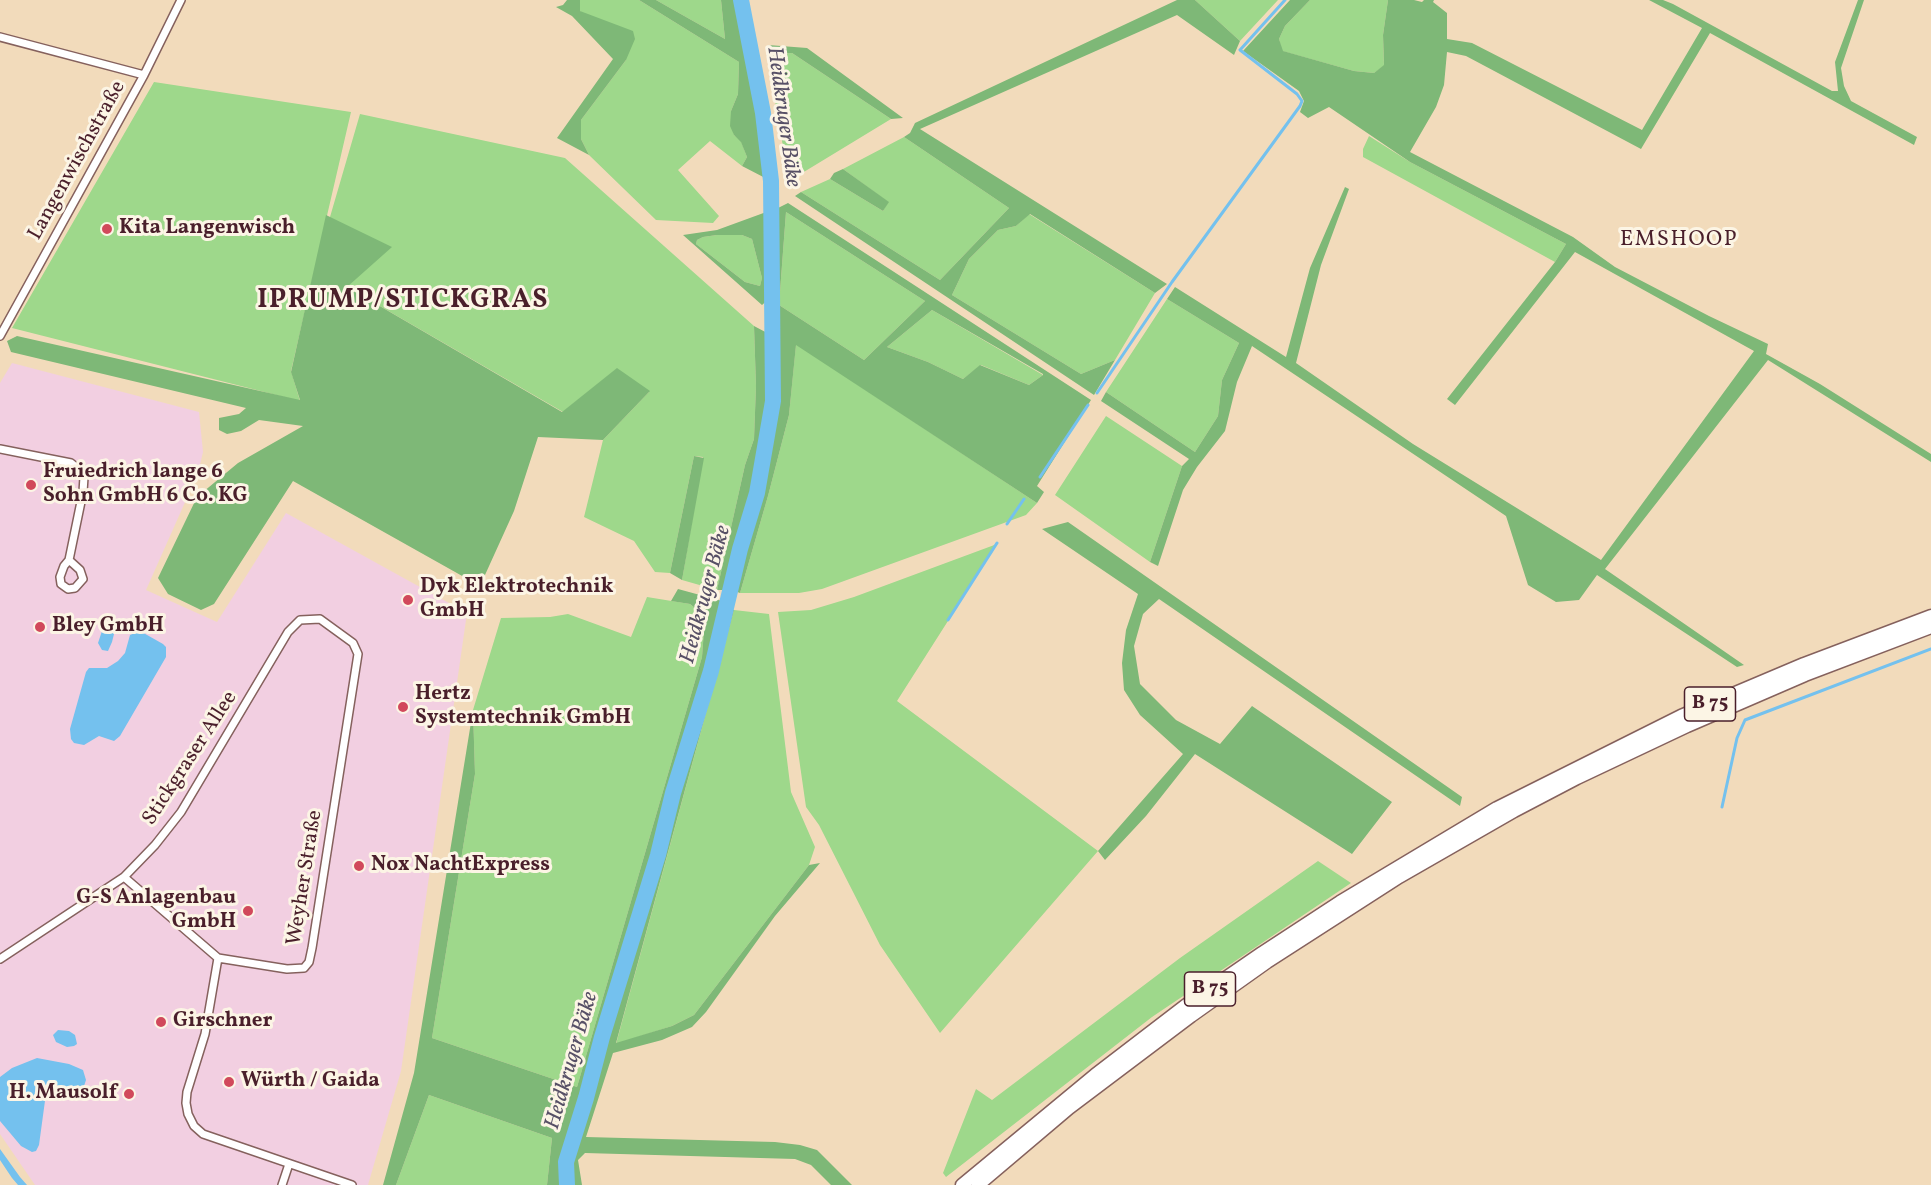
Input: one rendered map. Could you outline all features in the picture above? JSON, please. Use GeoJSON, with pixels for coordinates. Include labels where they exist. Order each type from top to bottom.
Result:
{"type":"FeatureCollection","features":[{"type":"Feature","properties":{"kind":"highway","name":"B 75"},"geometry":{"type":"LineString","coordinates":[[962,1185],[1087,1081],[1185,1006],[1340,902],[1497,808],[1682,716],[1804,664],[1931,616]]}},
{"type":"Feature","properties":{"kind":"highway","name":"B 75"},"geometry":{"type":"LineString","coordinates":[[978,1185],[1087,1095],[1191,1016],[1267,962],[1399,878],[1535,800],[1687,726],[1805,675],[1931,627]]}},
{"type":"Feature","properties":{"kind":"street","name":"Langenwischstraße"},"geometry":{"type":"LineString","coordinates":[[0,336],[144,75],[181,0]]}},
{"type":"Feature","properties":{"kind":"street"},"geometry":{"type":"LineString","coordinates":[[0,37],[144,75]]}},
{"type":"Feature","properties":{"kind":"street"},"geometry":{"type":"LineString","coordinates":[[0,449],[71,464],[82,472],[84,492],[69,560]]}},
{"type":"Feature","properties":{"kind":"street","name":"Weyher Straße"},"geometry":{"type":"LineString","coordinates":[[218,958],[298,970],[304,968],[309,962],[358,654],[354,643],[320,619],[300,620]]}},
{"type":"Feature","properties":{"kind":"street","name":"Stickgraser Allee"},"geometry":{"type":"LineString","coordinates":[[0,959],[124,877],[155,845],[181,813],[288,632],[300,620]]}},
{"type":"Feature","properties":{"kind":"street"},"geometry":{"type":"LineString","coordinates":[[124,877],[218,958],[205,1034],[187,1092],[188,1114],[194,1126],[203,1134],[352,1185]]}},
{"type":"Feature","properties":{"kind":"street"},"geometry":{"type":"LineString","coordinates":[[282,1185],[289,1164]]}},
{"type":"Feature","properties":{"kind":"shaded area"},"geometry":{"type":"Polygon","coordinates":[[[12,363],[199,412],[203,452],[198,473],[146,590],[217,622],[286,513],[467,613],[401,1071],[368,1185],[35,1185],[0,1134],[0,383],[12,363]]]}},
{"type":"Feature","properties":{"kind":"green space"},"geometry":{"type":"Polygon","coordinates":[[[567,0],[580,0],[580,11],[633,31],[635,39],[626,60],[581,120],[581,139],[589,155],[557,138],[613,59],[572,16],[556,7],[563,5],[567,0]]]}},
{"type":"Feature","properties":{"kind":"green space"},"geometry":{"type":"Polygon","coordinates":[[[580,0],[639,0],[739,62],[738,94],[731,111],[734,135],[741,141],[747,157],[742,166],[710,141],[678,170],[719,216],[713,223],[656,220],[589,155],[581,139],[581,120],[626,60],[580,11],[580,0]]]}},
{"type":"Feature","properties":{"kind":"green space"},"geometry":{"type":"Polygon","coordinates":[[[639,0],[656,0],[725,39],[721,0],[740,0],[762,114],[771,181],[742,166],[747,157],[741,142],[734,135],[730,126],[731,111],[738,94],[739,62],[639,0]]]}},
{"type":"Feature","properties":{"kind":"green space"},"geometry":{"type":"Polygon","coordinates":[[[656,0],[721,0],[725,39],[656,0]]]}},
{"type":"Feature","properties":{"kind":"green space"},"geometry":{"type":"Polygon","coordinates":[[[1177,0],[1195,0],[1240,41],[1234,55],[1177,15],[920,129],[1167,284],[1155,293],[1030,214],[1016,226],[998,230],[969,259],[952,295],[1081,374],[1115,360],[1094,395],[795,196],[801,192],[940,280],[1009,208],[904,137],[910,133],[915,123],[1177,0]]]}},
{"type":"Feature","properties":{"kind":"green space"},"geometry":{"type":"Polygon","coordinates":[[[1195,0],[1278,0],[1240,41],[1195,0]]]}},
{"type":"Feature","properties":{"kind":"green space"},"geometry":{"type":"Polygon","coordinates":[[[1290,0],[1310,0],[1285,26],[1279,39],[1283,51],[1354,71],[1374,73],[1384,65],[1383,35],[1388,0],[1422,2],[1434,0],[1433,2],[1447,13],[1447,39],[1472,43],[1642,130],[1702,28],[1649,0],[1663,0],[1673,4],[1832,91],[1838,91],[1835,62],[1858,0],[1864,0],[1841,68],[1844,86],[1851,101],[1917,137],[1914,145],[1710,33],[1641,149],[1466,56],[1447,52],[1444,85],[1436,107],[1410,152],[1573,237],[1615,267],[1768,344],[1766,354],[1820,384],[1931,454],[1931,462],[1768,360],[1605,569],[1744,665],[1737,667],[1597,575],[1579,600],[1556,602],[1528,585],[1506,516],[1252,346],[1237,382],[1225,431],[1197,467],[1183,490],[1158,566],[1150,562],[1182,466],[1189,459],[1101,401],[1106,392],[1195,452],[1218,416],[1222,380],[1239,343],[1167,299],[1175,287],[1286,357],[1310,268],[1345,187],[1349,189],[1321,265],[1296,363],[1413,444],[1601,560],[1754,351],[1575,252],[1455,405],[1447,399],[1555,262],[1566,244],[1410,162],[1329,107],[1308,118],[1300,112],[1304,101],[1299,91],[1243,51],[1290,0]]]}},
{"type":"Feature","properties":{"kind":"green space"},"geometry":{"type":"Polygon","coordinates":[[[1310,0],[1388,0],[1383,35],[1384,66],[1374,73],[1354,71],[1282,51],[1279,39],[1285,26],[1310,0]]]}},
{"type":"Feature","properties":{"kind":"green space"},"geometry":{"type":"Polygon","coordinates":[[[768,45],[807,48],[903,118],[891,119],[792,53],[767,55],[768,45]]]}},
{"type":"Feature","properties":{"kind":"green space"},"geometry":{"type":"Polygon","coordinates":[[[792,53],[891,119],[789,181],[767,55],[792,53]]]}},
{"type":"Feature","properties":{"kind":"green space"},"geometry":{"type":"Polygon","coordinates":[[[154,82],[351,112],[291,371],[300,401],[12,328],[154,82]]]}},
{"type":"Feature","properties":{"kind":"green space"},"geometry":{"type":"Polygon","coordinates":[[[360,114],[565,158],[754,326],[756,386],[754,439],[745,465],[717,590],[682,580],[703,457],[694,456],[670,573],[655,572],[634,541],[584,517],[603,440],[649,392],[617,369],[563,412],[347,287],[330,217],[360,114]]]}},
{"type":"Feature","properties":{"kind":"green space"},"geometry":{"type":"Polygon","coordinates":[[[1369,136],[1410,162],[1566,244],[1555,262],[1363,157],[1363,149],[1369,136]]]}},
{"type":"Feature","properties":{"kind":"green space"},"geometry":{"type":"Polygon","coordinates":[[[904,137],[1009,208],[940,280],[801,192],[830,179],[883,211],[888,202],[843,169],[904,137]]]}},
{"type":"Feature","properties":{"kind":"green space"},"geometry":{"type":"Polygon","coordinates":[[[843,169],[889,202],[883,211],[830,179],[834,173],[843,169]]]}},
{"type":"Feature","properties":{"kind":"green space"},"geometry":{"type":"Polygon","coordinates":[[[788,203],[1091,400],[1037,486],[1044,492],[1037,503],[796,345],[789,415],[768,496],[740,593],[732,590],[759,491],[774,405],[774,210],[788,203]],[[786,212],[779,305],[864,360],[925,301],[786,212]],[[932,310],[887,347],[928,362],[963,379],[980,365],[1029,385],[1043,375],[1043,374],[932,310]]]}},
{"type":"Feature","properties":{"kind":"green space"},"geometry":{"type":"Polygon","coordinates":[[[769,211],[770,298],[762,305],[683,235],[717,230],[769,211]],[[742,235],[703,237],[697,240],[696,244],[745,282],[760,286],[762,278],[752,239],[742,235]]]}},
{"type":"Feature","properties":{"kind":"green space"},"geometry":{"type":"Polygon","coordinates":[[[786,212],[925,301],[864,360],[779,305],[786,212]]]}},
{"type":"Feature","properties":{"kind":"green space"},"geometry":{"type":"Polygon","coordinates":[[[1029,214],[1155,293],[1115,360],[1081,374],[952,295],[969,259],[998,230],[1016,226],[1029,214]]]}},
{"type":"Feature","properties":{"kind":"green space"},"geometry":{"type":"Polygon","coordinates":[[[326,215],[392,247],[347,287],[562,412],[617,368],[650,391],[603,440],[538,437],[514,511],[480,586],[293,481],[214,604],[201,610],[168,594],[158,578],[197,497],[238,463],[303,426],[259,420],[241,431],[227,434],[219,430],[219,418],[239,414],[246,408],[11,352],[7,341],[17,336],[300,400],[291,372],[326,215]]]}},
{"type":"Feature","properties":{"kind":"green space"},"geometry":{"type":"Polygon","coordinates":[[[742,235],[752,239],[762,278],[760,286],[745,282],[696,244],[697,240],[703,237],[742,235]]]}},
{"type":"Feature","properties":{"kind":"green space"},"geometry":{"type":"Polygon","coordinates":[[[1167,299],[1239,343],[1222,380],[1218,416],[1195,452],[1106,392],[1167,299]]]}},
{"type":"Feature","properties":{"kind":"green space"},"geometry":{"type":"Polygon","coordinates":[[[932,310],[1043,375],[1029,385],[981,365],[963,379],[928,362],[887,347],[932,310]]]}},
{"type":"Feature","properties":{"kind":"green space"},"geometry":{"type":"Polygon","coordinates":[[[754,326],[771,335],[772,401],[756,492],[727,590],[717,590],[745,465],[754,439],[756,386],[754,326]]]}},
{"type":"Feature","properties":{"kind":"green space"},"geometry":{"type":"Polygon","coordinates":[[[796,344],[1037,503],[1026,515],[822,589],[799,593],[740,593],[789,415],[796,344]]]}},
{"type":"Feature","properties":{"kind":"green space"},"geometry":{"type":"Polygon","coordinates":[[[1106,416],[1182,466],[1150,562],[1055,495],[1106,416]]]}},
{"type":"Feature","properties":{"kind":"green space"},"geometry":{"type":"Polygon","coordinates":[[[694,456],[704,458],[682,580],[670,573],[694,456]]]}},
{"type":"Feature","properties":{"kind":"green space"},"geometry":{"type":"Polygon","coordinates":[[[1068,522],[1462,797],[1460,806],[1159,599],[1143,614],[1134,646],[1140,684],[1176,720],[1220,744],[1252,706],[1392,802],[1352,854],[1195,754],[1146,816],[1105,860],[1098,851],[1183,754],[1140,715],[1124,690],[1122,663],[1126,630],[1138,594],[1042,529],[1068,522]]]}},
{"type":"Feature","properties":{"kind":"green space"},"geometry":{"type":"Polygon","coordinates":[[[997,544],[897,701],[1098,851],[940,1033],[880,945],[819,825],[806,807],[778,612],[811,610],[854,597],[997,544]]]}},
{"type":"Feature","properties":{"kind":"green space"},"geometry":{"type":"Polygon","coordinates":[[[678,589],[722,601],[709,670],[671,791],[652,868],[569,1146],[573,1147],[602,1039],[702,708],[728,607],[734,610],[616,1043],[672,1026],[694,1015],[809,865],[820,863],[775,916],[706,1012],[692,1027],[662,1040],[613,1053],[586,1137],[775,1142],[800,1145],[817,1150],[852,1185],[831,1185],[811,1165],[795,1159],[585,1153],[578,1160],[582,1185],[547,1185],[552,1138],[429,1095],[396,1185],[383,1185],[414,1073],[473,710],[475,774],[432,1038],[577,1087],[702,657],[705,616],[690,604],[671,601],[678,589]]]}},
{"type":"Feature","properties":{"kind":"green space"},"geometry":{"type":"Polygon","coordinates":[[[647,597],[690,604],[705,616],[702,657],[577,1087],[432,1038],[475,774],[473,710],[501,618],[550,617],[568,614],[631,637],[647,597]]]}},
{"type":"Feature","properties":{"kind":"green space"},"geometry":{"type":"Polygon","coordinates":[[[734,610],[769,614],[791,792],[815,847],[809,865],[694,1015],[672,1026],[616,1044],[734,610]]]}},
{"type":"Feature","properties":{"kind":"green space"},"geometry":{"type":"Polygon","coordinates":[[[1318,861],[1351,883],[1152,1017],[946,1177],[943,1173],[976,1089],[992,1100],[1180,958],[1318,861]]]}},
{"type":"Feature","properties":{"kind":"green space"},"geometry":{"type":"Polygon","coordinates":[[[429,1095],[552,1138],[547,1185],[396,1185],[429,1095]]]}},
{"type":"Feature","properties":{"kind":"water"},"geometry":{"type":"Polygon","coordinates":[[[108,628],[114,634],[108,651],[102,650],[98,643],[102,631],[108,628]]]}},
{"type":"Feature","properties":{"kind":"water"},"geometry":{"type":"Polygon","coordinates":[[[140,631],[166,647],[166,657],[120,736],[114,741],[99,736],[84,745],[74,743],[70,729],[86,672],[89,668],[107,668],[118,661],[125,653],[130,635],[140,631]]]}},
{"type":"Feature","properties":{"kind":"water"},"geometry":{"type":"Polygon","coordinates":[[[58,1030],[69,1031],[75,1035],[77,1044],[67,1047],[56,1042],[53,1035],[58,1030]]]}},
{"type":"Feature","properties":{"kind":"water"},"geometry":{"type":"Polygon","coordinates":[[[37,1058],[69,1064],[83,1070],[86,1080],[84,1086],[75,1092],[53,1084],[47,1086],[39,1145],[36,1151],[32,1152],[21,1146],[0,1121],[0,1077],[12,1068],[37,1058]]]}},
{"type":"Feature","properties":{"kind":"water"},"geometry":{"type":"Polygon","coordinates":[[[0,1149],[27,1185],[18,1185],[12,1178],[0,1160],[0,1149]]]}},
{"type":"Feature","properties":{"kind":"waterway","name":"Heidkruger Bäke"},"geometry":{"type":"LineString","coordinates":[[567,1185],[566,1162],[658,855],[673,793],[711,671],[740,549],[757,493],[773,401],[771,181],[763,113],[741,0]]}},
{"type":"Feature","properties":{"kind":"waterway"},"geometry":{"type":"LineString","coordinates":[[1097,393],[1172,282],[1300,106],[1302,101],[1297,94],[1240,50],[1285,0]]}},
{"type":"Feature","properties":{"kind":"waterway"},"geometry":{"type":"LineString","coordinates":[[1040,477],[1088,405]]}},
{"type":"Feature","properties":{"kind":"waterway"},"geometry":{"type":"LineString","coordinates":[[1007,524],[1024,499]]}},
{"type":"Feature","properties":{"kind":"waterway"},"geometry":{"type":"LineString","coordinates":[[948,620],[997,543]]}},
{"type":"Feature","properties":{"kind":"waterway"},"geometry":{"type":"LineString","coordinates":[[1722,807],[1737,738],[1745,720],[1931,649]]}},
{"type":"Feature","properties":{"kind":"place","name":"Kita Langenwisch"},"geometry":{"type":"Point","coordinates":[107,229]}},
{"type":"Feature","properties":{"kind":"place","name":"Fruiedrich lange 6 Sohn GmbH 6 Co. KG"},"geometry":{"type":"Point","coordinates":[31,485]}},
{"type":"Feature","properties":{"kind":"place","name":"Dyk Elektrotechnik GmbH"},"geometry":{"type":"Point","coordinates":[408,600]}},
{"type":"Feature","properties":{"kind":"place","name":"Bley GmbH"},"geometry":{"type":"Point","coordinates":[40,627]}},
{"type":"Feature","properties":{"kind":"place","name":"Hertz Systemtechnik GmbH"},"geometry":{"type":"Point","coordinates":[403,707]}},
{"type":"Feature","properties":{"kind":"place","name":"Nox NachtExpress"},"geometry":{"type":"Point","coordinates":[359,866]}},
{"type":"Feature","properties":{"kind":"place","name":"G-S Anlagenbau GmbH"},"geometry":{"type":"Point","coordinates":[248,911]}},
{"type":"Feature","properties":{"kind":"place","name":"Girschner"},"geometry":{"type":"Point","coordinates":[161,1022]}},
{"type":"Feature","properties":{"kind":"place","name":"Würth / Gaida"},"geometry":{"type":"Point","coordinates":[229,1082]}},
{"type":"Feature","properties":{"kind":"place","name":"H. Mausolf"},"geometry":{"type":"Point","coordinates":[129,1094]}},
{"type":"Feature","properties":{"kind":"district","name":"EMSHOOP"},"geometry":{"type":"Point","coordinates":[1679,241]}},
{"type":"Feature","properties":{"kind":"district","name":"IPRUMP/STICKGRAS"},"geometry":{"type":"Point","coordinates":[403,302]}}]}
